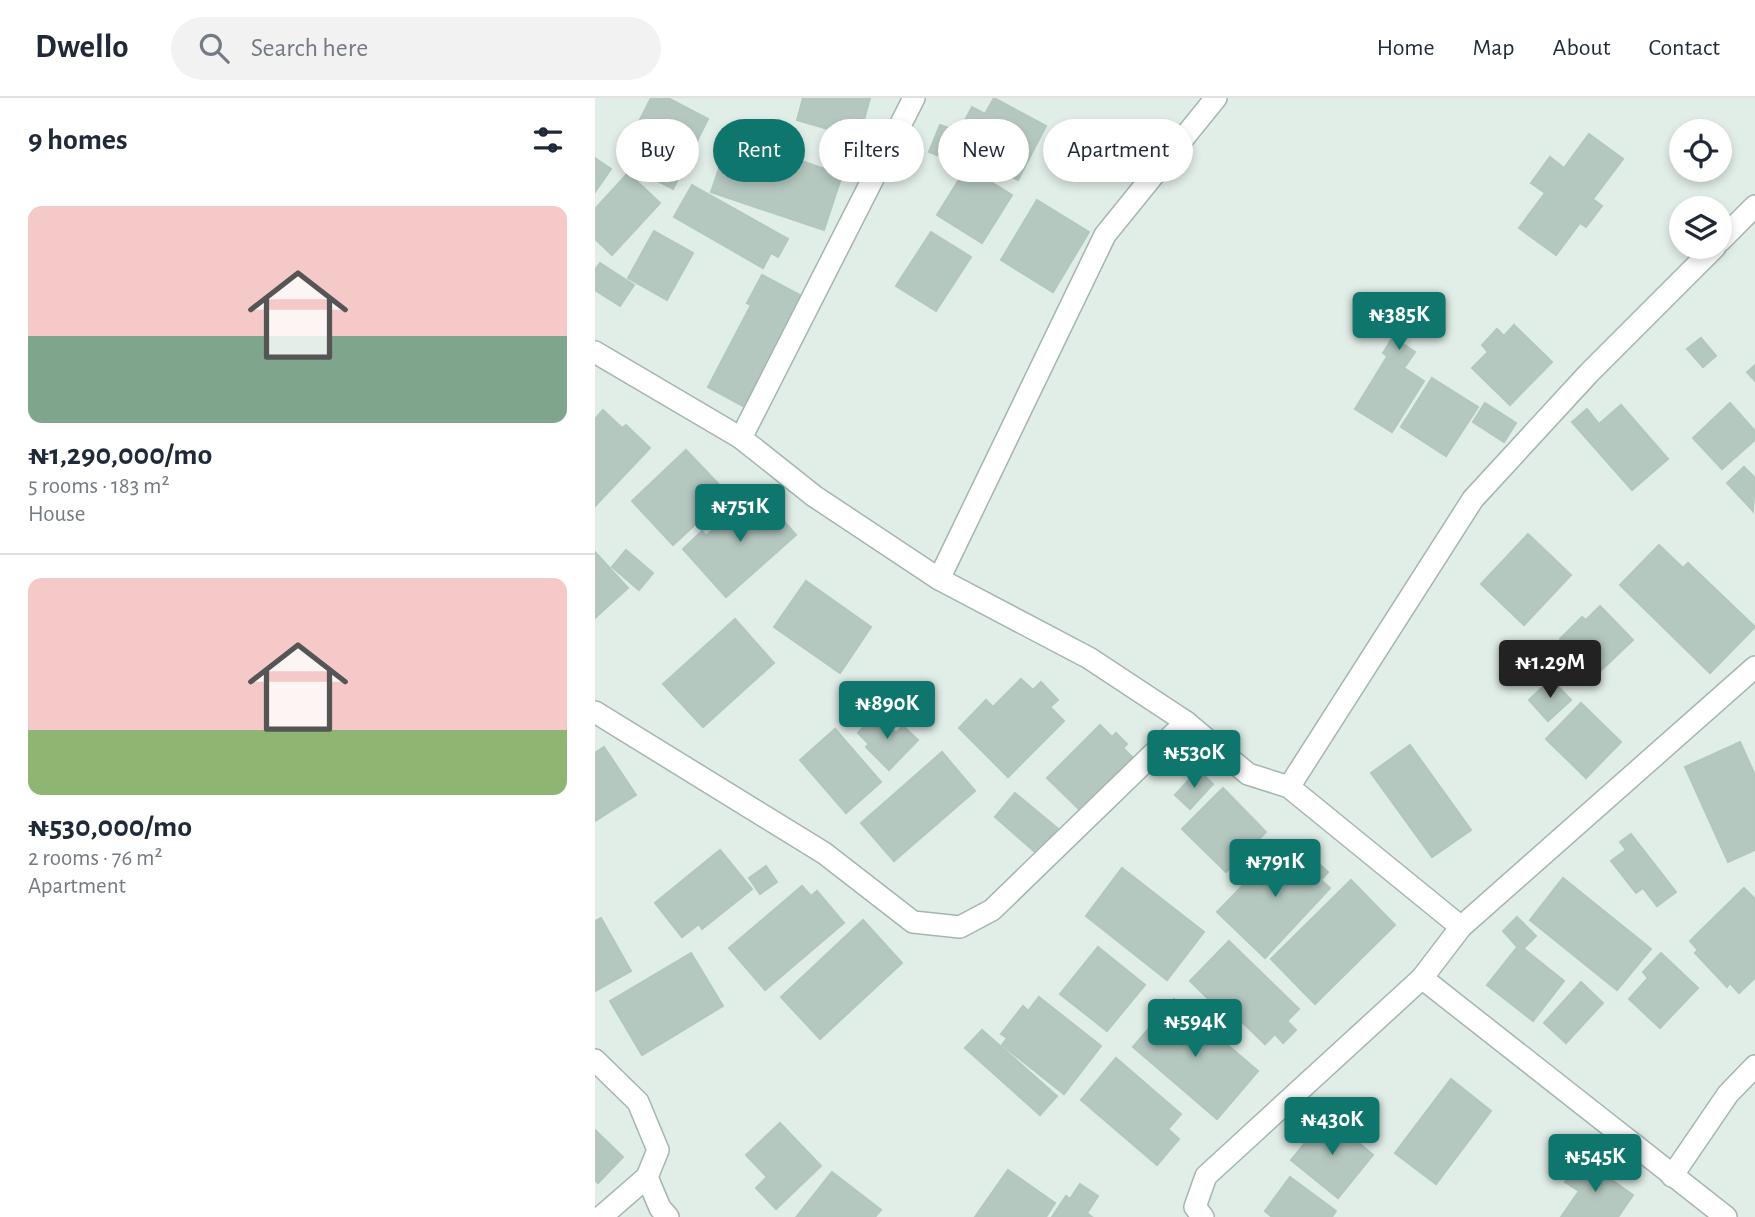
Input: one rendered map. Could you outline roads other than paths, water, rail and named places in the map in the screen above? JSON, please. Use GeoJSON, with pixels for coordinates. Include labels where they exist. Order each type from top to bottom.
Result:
{"type":"FeatureCollection","features":[{"type":"Feature","properties":{"kind":"street"},"geometry":{"type":"LineString","coordinates":[[741,438],[914,98]]}},
{"type":"Feature","properties":{"kind":"street"},"geometry":{"type":"LineString","coordinates":[[939,579],[1105,235],[1216,98]]}},
{"type":"Feature","properties":{"kind":"street"},"geometry":{"type":"LineString","coordinates":[[1732,229],[1754,208]]}},
{"type":"Feature","properties":{"kind":"street"},"geometry":{"type":"LineString","coordinates":[[1289,787],[1473,499],[1590,373],[1702,259]]}},
{"type":"Feature","properties":{"kind":"street"},"geometry":{"type":"LineString","coordinates":[[595,352],[741,438],[814,496],[939,579],[1089,658],[1186,722],[1248,774],[1289,787],[1461,927]]}},
{"type":"Feature","properties":{"kind":"street"},"geometry":{"type":"LineString","coordinates":[[1203,1217],[1195,1207],[1206,1176],[1422,978],[1461,927],[1755,667]]}},
{"type":"Feature","properties":{"kind":"street"},"geometry":{"type":"LineString","coordinates":[[595,712],[824,853],[913,922],[960,927],[992,910],[1186,722]]}},
{"type":"Feature","properties":{"kind":"street"},"geometry":{"type":"LineString","coordinates":[[1422,978],[1726,1217]]}},
{"type":"Feature","properties":{"kind":"street"},"geometry":{"type":"LineString","coordinates":[[595,1060],[638,1102],[658,1150],[647,1177],[601,1217]]}},
{"type":"Feature","properties":{"kind":"street"},"geometry":{"type":"LineString","coordinates":[[1672,1176],[1728,1094],[1755,1066]]}},
{"type":"Feature","properties":{"kind":"street"},"geometry":{"type":"LineString","coordinates":[[647,1177],[660,1208],[668,1217]]}}]}
